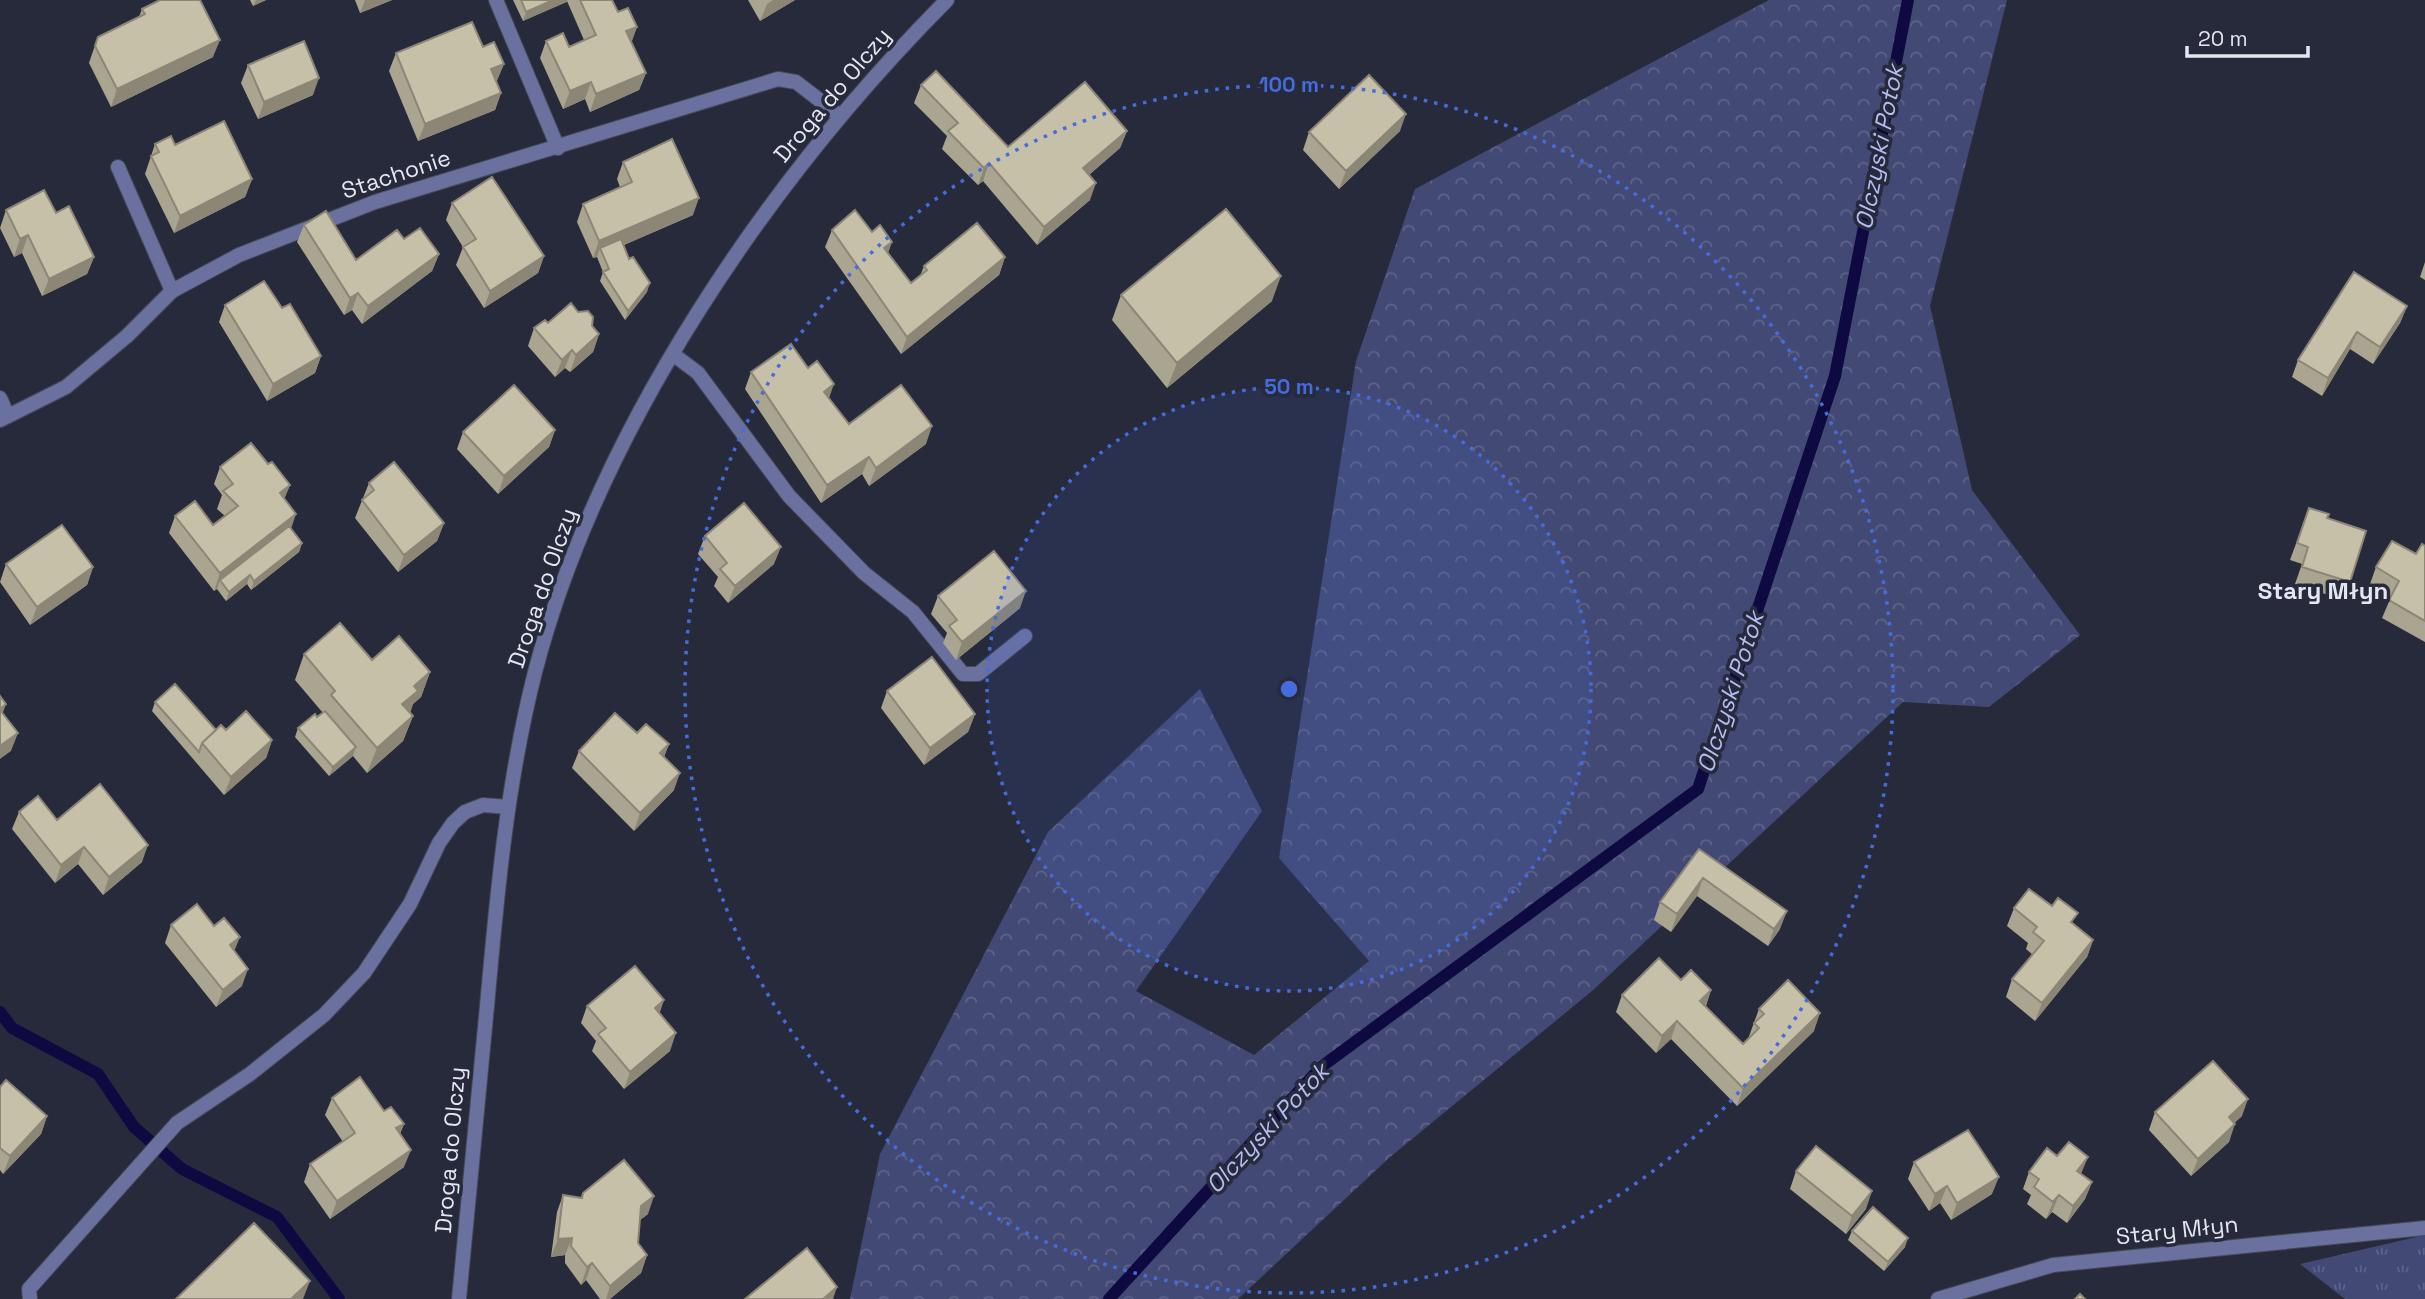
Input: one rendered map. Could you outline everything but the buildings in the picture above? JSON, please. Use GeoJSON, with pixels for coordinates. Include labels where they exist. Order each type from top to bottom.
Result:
{"type":"FeatureCollection","features":[{"type":"Feature","properties":{"kind":"street"},"geometry":{"type":"LineString","coordinates":[[496,0],[558,148]]}},
{"type":"Feature","properties":{"kind":"street","name":"Droga do Olczy"},"geometry":{"type":"LineString","coordinates":[[459,1299],[508,807],[536,671],[568,570],[616,460],[674,355],[757,224],[840,116],[947,0]]}},
{"type":"Feature","properties":{"kind":"street","name":"Stachonie"},"geometry":{"type":"LineString","coordinates":[[4,418],[66,387],[127,336],[172,291],[239,255],[375,202],[778,79],[796,82],[840,116]]}},
{"type":"Feature","properties":{"kind":"street"},"geometry":{"type":"LineString","coordinates":[[118,167],[172,291]]}},
{"type":"Feature","properties":{"kind":"street"},"geometry":{"type":"LineString","coordinates":[[674,355],[698,373],[789,496],[864,573],[913,612],[963,674],[978,674],[1025,636]]}},
{"type":"Feature","properties":{"kind":"street"},"geometry":{"type":"LineString","coordinates":[[0,398],[4,418]]}},
{"type":"Feature","properties":{"kind":"street"},"geometry":{"type":"LineString","coordinates":[[30,1299],[29,1289],[177,1123],[250,1074],[324,1015],[364,973],[410,904],[439,843],[453,822],[465,812],[483,804],[508,807]]}},
{"type":"Feature","properties":{"kind":"street","name":"Stary Młyn"},"geometry":{"type":"LineString","coordinates":[[1938,1299],[2053,1265],[2425,1228]]}},
{"type":"Feature","properties":{"kind":"green space"},"geometry":{"type":"Polygon","coordinates":[[[1769,0],[2007,0],[1930,306],[1972,490],[2080,635],[1989,707],[1903,702],[1592,991],[1389,1158],[1238,1299],[850,1299],[880,1154],[1048,832],[1200,689],[1262,811],[1136,991],[1254,1055],[1369,961],[1279,858],[1356,361],[1415,189],[1769,0]]]}},
{"type":"Feature","properties":{"kind":"green space"},"geometry":{"type":"Polygon","coordinates":[[[2425,1235],[2425,1299],[2345,1299],[2300,1264],[2425,1235]]]}},
{"type":"Feature","properties":{"kind":"waterway","name":"Olczyski Potok"},"geometry":{"type":"LineString","coordinates":[[1109,1299],[1321,1067],[1698,789],[1835,376],[1908,0]]}},
{"type":"Feature","properties":{"kind":"waterway"},"geometry":{"type":"LineString","coordinates":[[0,1012],[12,1028],[98,1074],[134,1127],[182,1169],[277,1217],[339,1299]]}},
{"type":"Feature","properties":{"kind":"district","name":"Stary Młyn"},"geometry":{"type":"Point","coordinates":[2323,590]}}]}
